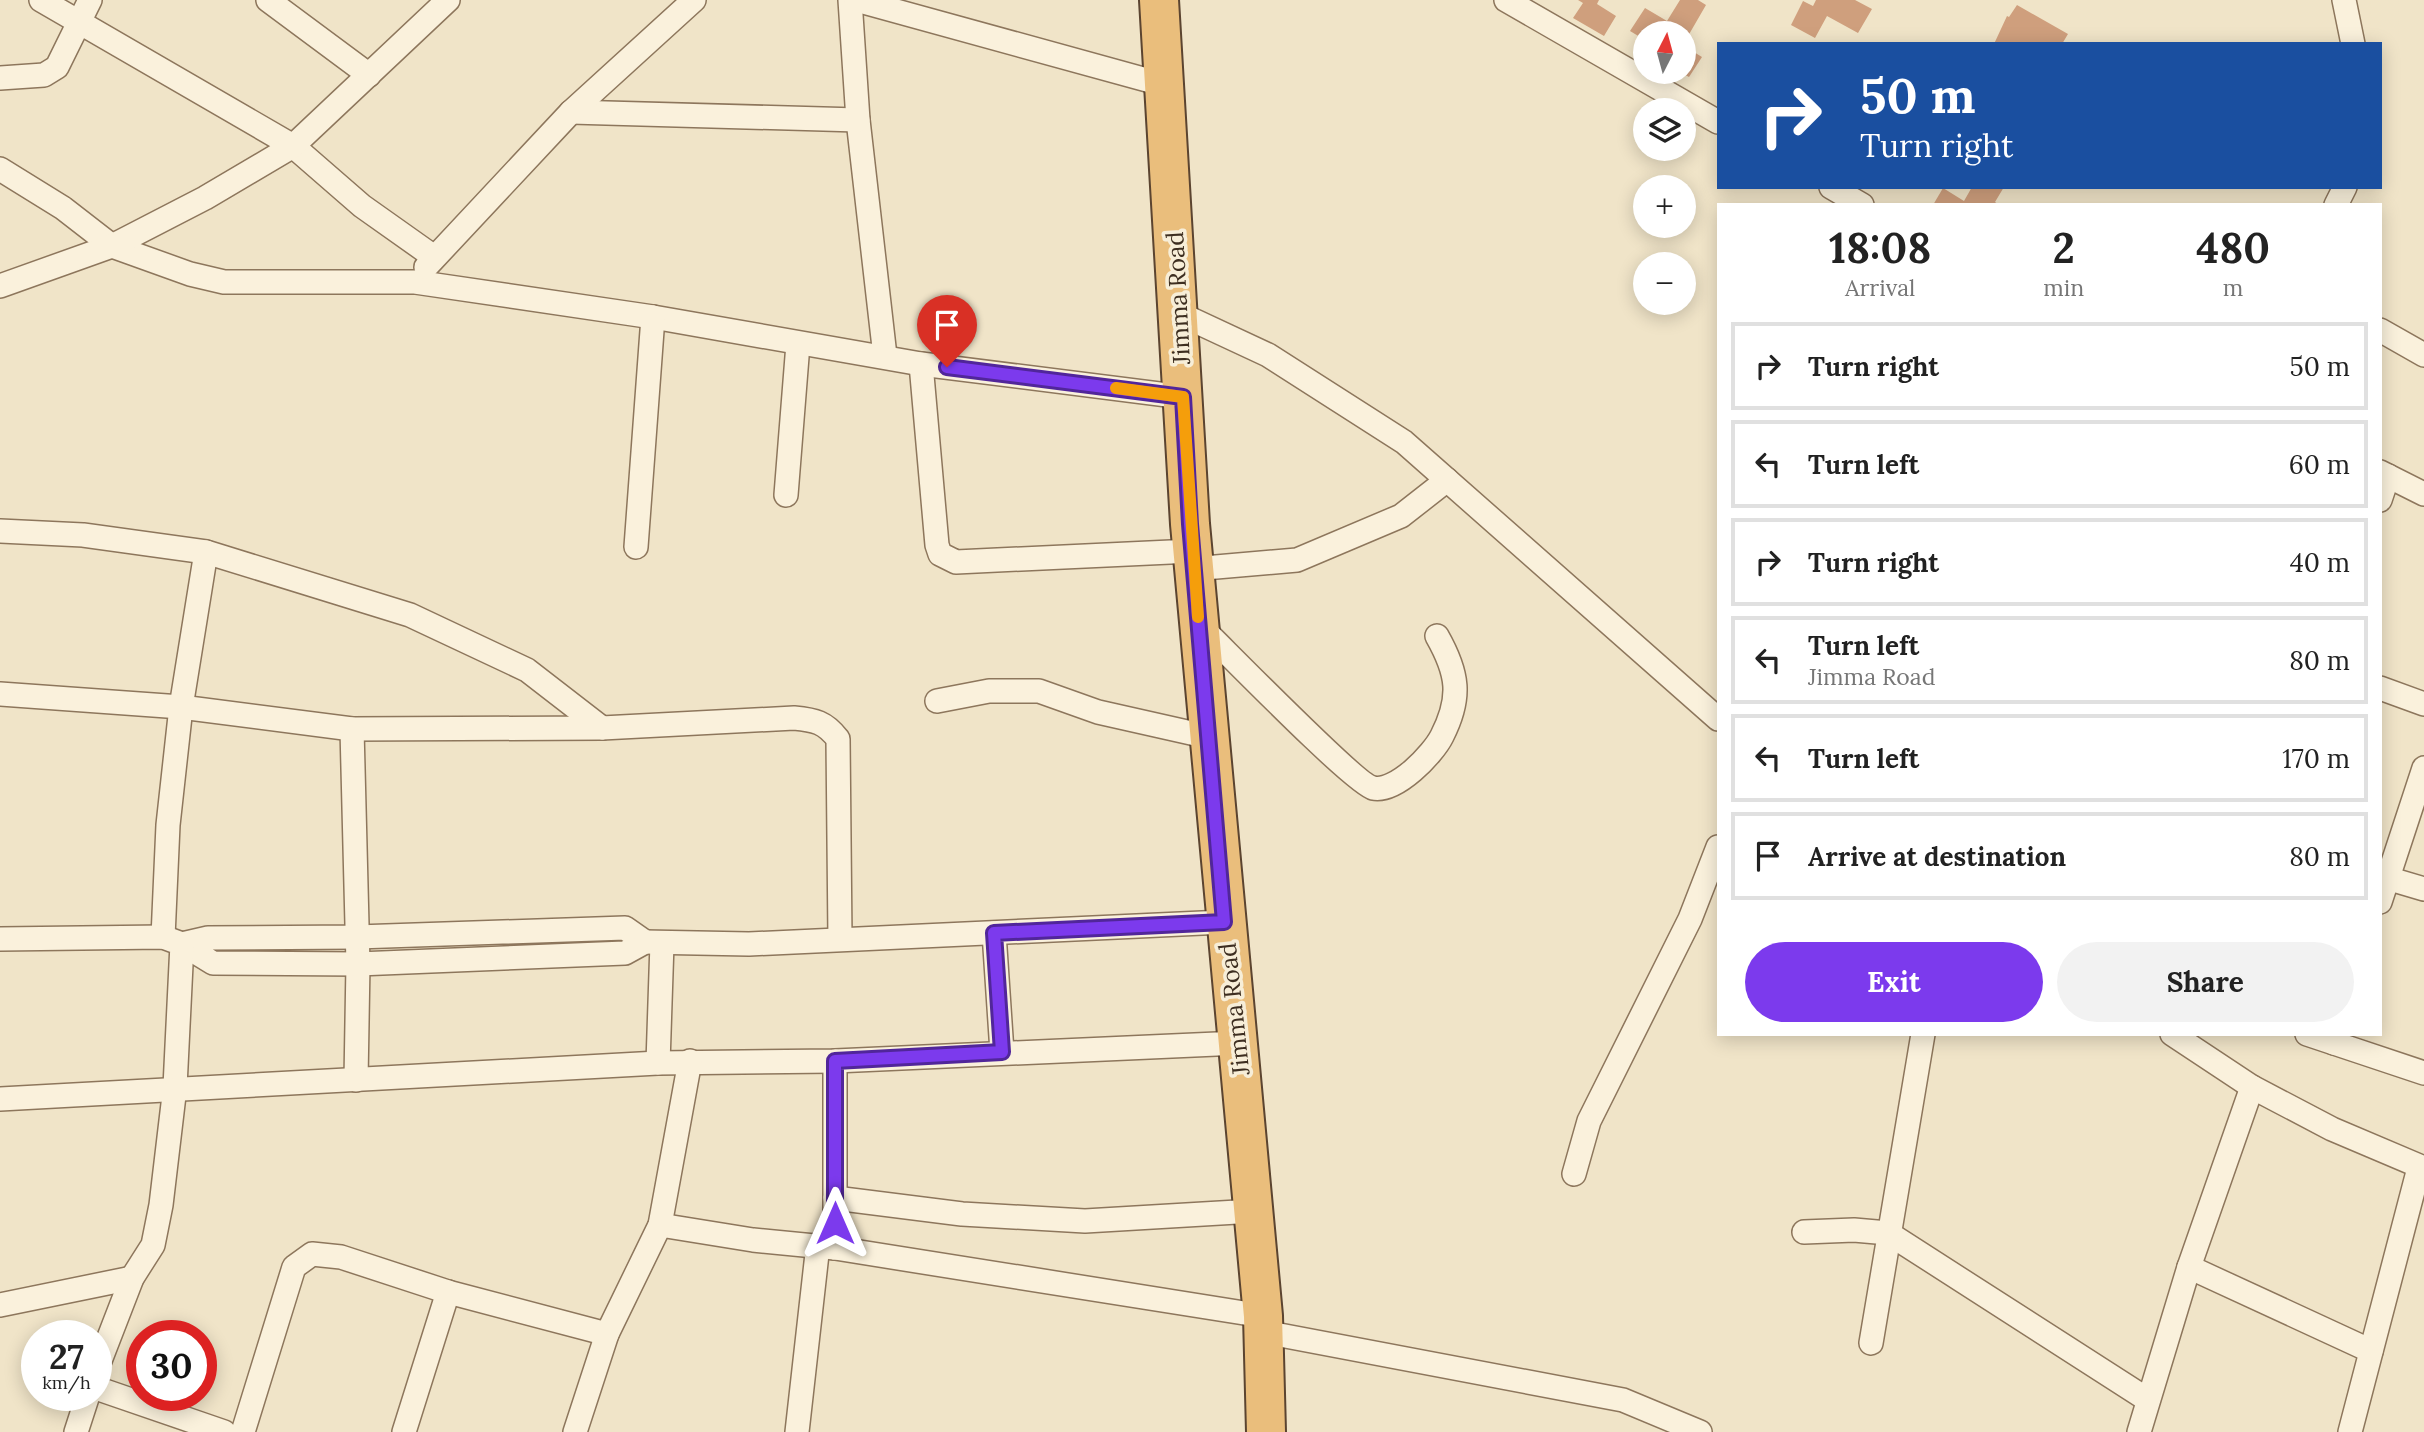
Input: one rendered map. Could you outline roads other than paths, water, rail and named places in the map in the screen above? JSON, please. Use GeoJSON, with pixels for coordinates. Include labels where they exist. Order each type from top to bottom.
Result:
{"type":"FeatureCollection","features":[{"type":"Feature","properties":{"kind":"highway","name":"Jimma Road"},"geometry":{"type":"LineString","coordinates":[[1159,0],[1193,560],[1224,922],[1239,1043],[1254,1211],[1263,1324],[1266,1432]]}},
{"type":"Feature","properties":{"kind":"street"},"geometry":{"type":"LineString","coordinates":[[41,0],[293,146],[362,206],[434,257]]}},
{"type":"Feature","properties":{"kind":"street"},"geometry":{"type":"LineString","coordinates":[[0,78],[44,75],[57,67],[90,0]]}},
{"type":"Feature","properties":{"kind":"street"},"geometry":{"type":"LineString","coordinates":[[268,0],[369,75]]}},
{"type":"Feature","properties":{"kind":"street"},"geometry":{"type":"LineString","coordinates":[[0,286],[112,246],[205,198],[293,146],[448,0]]}},
{"type":"Feature","properties":{"kind":"street"},"geometry":{"type":"LineString","coordinates":[[415,282],[434,257],[571,112],[694,0]]}},
{"type":"Feature","properties":{"kind":"street"},"geometry":{"type":"LineString","coordinates":[[850,0],[858,120],[885,356]]}},
{"type":"Feature","properties":{"kind":"street"},"geometry":{"type":"LineString","coordinates":[[856,0],[1165,85]]}},
{"type":"Feature","properties":{"kind":"street"},"geometry":{"type":"LineString","coordinates":[[1506,0],[1717,121]]}},
{"type":"Feature","properties":{"kind":"street"},"geometry":{"type":"LineString","coordinates":[[2344,0],[2353,42]]}},
{"type":"Feature","properties":{"kind":"street"},"geometry":{"type":"LineString","coordinates":[[571,112],[858,120]]}},
{"type":"Feature","properties":{"kind":"street"},"geometry":{"type":"LineString","coordinates":[[0,169],[63,208],[112,246],[190,274],[224,282],[415,282],[653,317],[921,364],[1183,397]]}},
{"type":"Feature","properties":{"kind":"street"},"geometry":{"type":"LineString","coordinates":[[1834,189],[1859,203]]}},
{"type":"Feature","properties":{"kind":"street"},"geometry":{"type":"LineString","coordinates":[[1180,314],[1268,355],[1404,442],[1717,718]]}},
{"type":"Feature","properties":{"kind":"street"},"geometry":{"type":"LineString","coordinates":[[636,547],[653,317]]}},
{"type":"Feature","properties":{"kind":"street"},"geometry":{"type":"LineString","coordinates":[[2382,331],[2424,355]]}},
{"type":"Feature","properties":{"kind":"street"},"geometry":{"type":"LineString","coordinates":[[786,495],[799,344]]}},
{"type":"Feature","properties":{"kind":"street"},"geometry":{"type":"LineString","coordinates":[[921,364],[937,545],[946,559],[956,562],[1193,560],[1284,564],[1401,516],[1447,481]]}},
{"type":"Feature","properties":{"kind":"street"},"geometry":{"type":"LineString","coordinates":[[2384,474],[2424,494]]}},
{"type":"Feature","properties":{"kind":"street"},"geometry":{"type":"LineString","coordinates":[[0,531],[83,535],[206,552],[410,615],[527,670],[602,728]]}},
{"type":"Feature","properties":{"kind":"street"},"geometry":{"type":"LineString","coordinates":[[112,1330],[132,1278],[153,1245],[162,1205],[174,1087],[168,825],[181,707],[206,552]]}},
{"type":"Feature","properties":{"kind":"street"},"geometry":{"type":"LineString","coordinates":[[1199,625],[1336,758],[1370,787],[1378,788],[1415,769],[1431,756],[1453,712],[1456,679],[1451,661],[1437,636]]}},
{"type":"Feature","properties":{"kind":"street"},"geometry":{"type":"LineString","coordinates":[[2382,689],[2424,704]]}},
{"type":"Feature","properties":{"kind":"street"},"geometry":{"type":"LineString","coordinates":[[937,701],[989,691],[1039,691],[1098,712],[1209,737]]}},
{"type":"Feature","properties":{"kind":"street"},"geometry":{"type":"LineString","coordinates":[[0,694],[181,707],[352,729],[602,728],[794,718],[819,721],[829,727],[838,739],[840,939]]}},
{"type":"Feature","properties":{"kind":"street"},"geometry":{"type":"LineString","coordinates":[[352,729],[358,964],[356,1080]]}},
{"type":"Feature","properties":{"kind":"street"},"geometry":{"type":"LineString","coordinates":[[2424,768],[2384,877],[2424,890]]}},
{"type":"Feature","properties":{"kind":"street"},"geometry":{"type":"LineString","coordinates":[[1574,1174],[1589,1121],[1690,919],[1717,851]]}},
{"type":"Feature","properties":{"kind":"street"},"geometry":{"type":"LineString","coordinates":[[172,940],[213,963],[358,964],[625,953],[654,943],[749,944],[1224,922]]}},
{"type":"Feature","properties":{"kind":"street"},"geometry":{"type":"LineString","coordinates":[[0,939],[357,937],[625,928],[654,943]]}},
{"type":"Feature","properties":{"kind":"street"},"geometry":{"type":"LineString","coordinates":[[994,933],[1002,1052]]}},
{"type":"Feature","properties":{"kind":"street"},"geometry":{"type":"LineString","coordinates":[[654,943],[658,1063]]}},
{"type":"Feature","properties":{"kind":"street"},"geometry":{"type":"LineString","coordinates":[[1871,1343],[1923,1036]]}},
{"type":"Feature","properties":{"kind":"street"},"geometry":{"type":"LineString","coordinates":[[2175,1036],[2252,1087],[2332,1129],[2421,1168],[2350,1432]]}},
{"type":"Feature","properties":{"kind":"street"},"geometry":{"type":"LineString","coordinates":[[2318,1036],[2335,1039],[2424,1073]]}},
{"type":"Feature","properties":{"kind":"street"},"geometry":{"type":"LineString","coordinates":[[0,1100],[174,1087],[658,1063],[835,1061],[1239,1043]]}},
{"type":"Feature","properties":{"kind":"street"},"geometry":{"type":"LineString","coordinates":[[797,1432],[835,1198],[835,1061]]}},
{"type":"Feature","properties":{"kind":"street"},"geometry":{"type":"LineString","coordinates":[[575,1432],[607,1334],[660,1225],[690,1062]]}},
{"type":"Feature","properties":{"kind":"street"},"geometry":{"type":"LineString","coordinates":[[2139,1432],[2189,1267],[2252,1087]]}},
{"type":"Feature","properties":{"kind":"street"},"geometry":{"type":"LineString","coordinates":[[835,1198],[962,1214],[1085,1222],[1254,1211]]}},
{"type":"Feature","properties":{"kind":"street"},"geometry":{"type":"LineString","coordinates":[[660,1225],[753,1240],[826,1246],[1263,1324],[1623,1401],[1700,1432]]}},
{"type":"Feature","properties":{"kind":"street"},"geometry":{"type":"LineString","coordinates":[[1804,1232],[1854,1230],[1888,1233],[2148,1400]]}},
{"type":"Feature","properties":{"kind":"street"},"geometry":{"type":"LineString","coordinates":[[243,1432],[294,1267],[312,1254],[341,1257],[448,1292],[607,1334]]}},
{"type":"Feature","properties":{"kind":"street"},"geometry":{"type":"LineString","coordinates":[[2189,1267],[2371,1351]]}},
{"type":"Feature","properties":{"kind":"street"},"geometry":{"type":"LineString","coordinates":[[0,1304],[132,1278]]}},
{"type":"Feature","properties":{"kind":"street"},"geometry":{"type":"LineString","coordinates":[[404,1432],[448,1292]]}},
{"type":"Feature","properties":{"kind":"street"},"geometry":{"type":"LineString","coordinates":[[112,1394],[224,1432]]}},
{"type":"Feature","properties":{"kind":"street"},"geometry":{"type":"LineString","coordinates":[[76,1432],[83,1411]]}}]}
